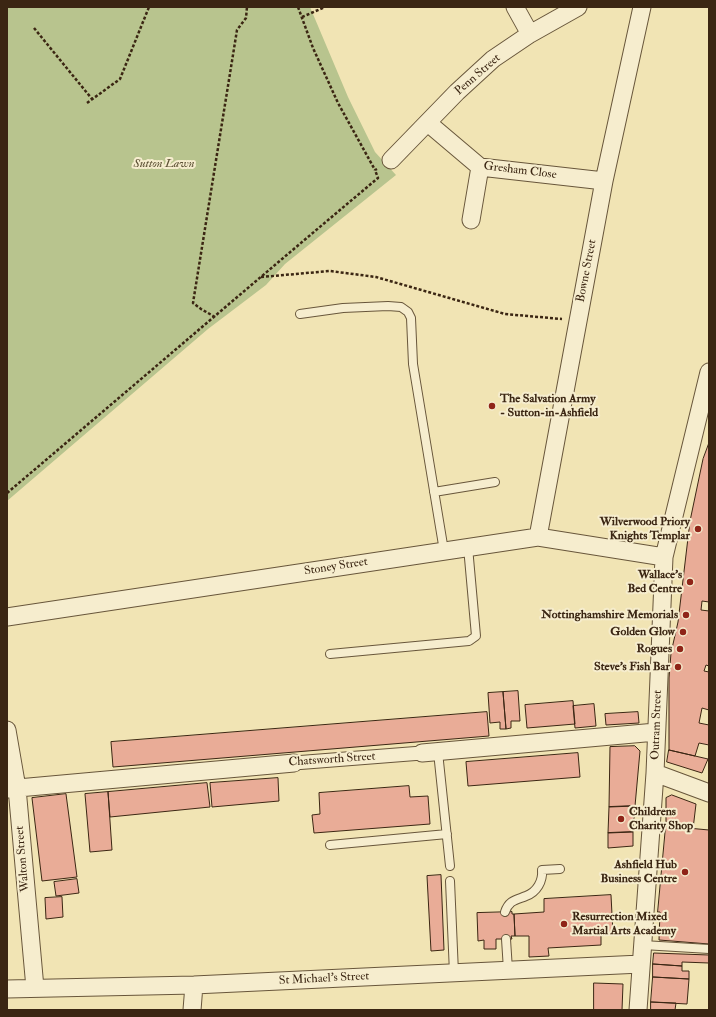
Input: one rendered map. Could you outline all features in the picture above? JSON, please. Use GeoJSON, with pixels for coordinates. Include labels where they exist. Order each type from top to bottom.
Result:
{"type":"FeatureCollection","features":[{"type":"Feature","properties":{"kind":"street"},"geometry":{"type":"LineString","coordinates":[[515,7],[530,34]]}},
{"type":"Feature","properties":{"kind":"street","name":"Penn Street"},"geometry":{"type":"LineString","coordinates":[[391,160],[457,92],[493,60],[530,34],[578,7]]}},
{"type":"Feature","properties":{"kind":"street","name":"Bowne Street"},"geometry":{"type":"LineString","coordinates":[[538,537],[577,320],[604,181],[642,7]]}},
{"type":"Feature","properties":{"kind":"street","name":"Gresham Close"},"geometry":{"type":"LineString","coordinates":[[428,123],[480,167],[604,181]]}},
{"type":"Feature","properties":{"kind":"street"},"geometry":{"type":"LineString","coordinates":[[472,220],[480,167]]}},
{"type":"Feature","properties":{"kind":"street","name":"Outram Street"},"geometry":{"type":"LineString","coordinates":[[638,1010],[655,773],[664,558],[709,372]]}},
{"type":"Feature","properties":{"kind":"street","name":"Stoney Street"},"geometry":{"type":"LineString","coordinates":[[7,617],[538,537],[664,558]]}},
{"type":"Feature","properties":{"kind":"street","name":"Walton Street"},"geometry":{"type":"LineString","coordinates":[[7,730],[12,788],[35,988]]}},
{"type":"Feature","properties":{"kind":"street","name":"Chatsworth Street"},"geometry":{"type":"LineString","coordinates":[[12,788],[294,763],[430,753],[656,732]]}},
{"type":"Feature","properties":{"kind":"street"},"geometry":{"type":"LineString","coordinates":[[655,773],[709,793]]}},
{"type":"Feature","properties":{"kind":"street","name":"St Michael's Street"},"geometry":{"type":"LineString","coordinates":[[7,990],[35,988],[194,985],[641,964]]}},
{"type":"Feature","properties":{"kind":"street"},"geometry":{"type":"LineString","coordinates":[[192,1010],[194,985]]}},
{"type":"Feature","properties":{"kind":"lane"},"geometry":{"type":"LineString","coordinates":[[300,314],[343,308],[388,306],[401,307],[408,312],[411,318],[413,364],[444,551]]}},
{"type":"Feature","properties":{"kind":"lane"},"geometry":{"type":"LineString","coordinates":[[434,492],[495,482]]}},
{"type":"Feature","properties":{"kind":"lane"},"geometry":{"type":"LineString","coordinates":[[330,654],[469,641],[476,636],[468,547]]}},
{"type":"Feature","properties":{"kind":"lane"},"geometry":{"type":"LineString","coordinates":[[430,753],[447,834],[450,866]]}},
{"type":"Feature","properties":{"kind":"lane"},"geometry":{"type":"LineString","coordinates":[[330,845],[447,834]]}},
{"type":"Feature","properties":{"kind":"lane"},"geometry":{"type":"LineString","coordinates":[[505,912],[509,902],[520,897],[528,896],[537,887],[543,878],[542,870],[560,869]]}},
{"type":"Feature","properties":{"kind":"lane"},"geometry":{"type":"LineString","coordinates":[[450,881],[454,973]]}},
{"type":"Feature","properties":{"kind":"lane"},"geometry":{"type":"LineString","coordinates":[[506,939],[508,970]]}},
{"type":"Feature","properties":{"kind":"lane"},"geometry":{"type":"LineString","coordinates":[[643,945],[709,949]]}},
{"type":"Feature","properties":{"kind":"path"},"geometry":{"type":"LineString","coordinates":[[87,103],[120,79],[149,7]]}},
{"type":"Feature","properties":{"kind":"path"},"geometry":{"type":"LineString","coordinates":[[215,317],[193,303],[237,30],[246,18],[247,7]]}},
{"type":"Feature","properties":{"kind":"path"},"geometry":{"type":"LineString","coordinates":[[7,493],[378,178],[338,103],[313,48],[298,7]]}},
{"type":"Feature","properties":{"kind":"path"},"geometry":{"type":"LineString","coordinates":[[302,17],[325,7]]}},
{"type":"Feature","properties":{"kind":"path"},"geometry":{"type":"LineString","coordinates":[[34,28],[92,99]]}},
{"type":"Feature","properties":{"kind":"path"},"geometry":{"type":"LineString","coordinates":[[375,170],[386,160],[388,163],[391,160]]}},
{"type":"Feature","properties":{"kind":"path"},"geometry":{"type":"LineString","coordinates":[[260,277],[330,271],[376,277],[505,314],[577,320]]}},
{"type":"Feature","properties":{"kind":"green space","name":"Sutton Lawn"},"geometry":{"type":"Polygon","coordinates":[[[7,7],[310,7],[348,97],[375,152],[396,175],[285,264],[266,285],[208,329],[7,501],[7,7]]]}},
{"type":"Feature","properties":{"kind":"building"},"geometry":{"type":"Polygon","coordinates":[[[709,443],[709,602],[702,601],[701,610],[709,611],[709,666],[706,665],[704,671],[709,672],[709,710],[702,708],[699,723],[709,725],[709,745],[699,743],[695,756],[669,750],[669,678],[671,653],[678,622],[690,521],[703,459],[709,443]]]}},
{"type":"Feature","properties":{"kind":"building"},"geometry":{"type":"Polygon","coordinates":[[[518,691],[520,721],[511,721],[511,728],[506,729],[503,692],[518,691]]]}},
{"type":"Feature","properties":{"kind":"building"},"geometry":{"type":"Polygon","coordinates":[[[503,692],[506,729],[500,729],[500,722],[490,723],[488,693],[503,692]]]}},
{"type":"Feature","properties":{"kind":"building"},"geometry":{"type":"Polygon","coordinates":[[[573,701],[575,724],[527,728],[525,705],[573,701]]]}},
{"type":"Feature","properties":{"kind":"building"},"geometry":{"type":"Polygon","coordinates":[[[594,704],[596,726],[575,728],[573,706],[594,704]]]}},
{"type":"Feature","properties":{"kind":"building"},"geometry":{"type":"Polygon","coordinates":[[[487,712],[489,736],[113,767],[111,742],[487,712]]]}},
{"type":"Feature","properties":{"kind":"building"},"geometry":{"type":"Polygon","coordinates":[[[638,712],[639,723],[606,725],[605,714],[638,712]]]}},
{"type":"Feature","properties":{"kind":"building"},"geometry":{"type":"Polygon","coordinates":[[[635,746],[640,751],[635,806],[609,807],[610,747],[635,746]]]}},
{"type":"Feature","properties":{"kind":"building"},"geometry":{"type":"Polygon","coordinates":[[[669,750],[708,759],[702,773],[667,762],[669,750]]]}},
{"type":"Feature","properties":{"kind":"building"},"geometry":{"type":"Polygon","coordinates":[[[578,753],[580,777],[468,786],[466,762],[578,753]]]}},
{"type":"Feature","properties":{"kind":"building"},"geometry":{"type":"Polygon","coordinates":[[[278,778],[279,801],[212,807],[210,783],[278,778]]]}},
{"type":"Feature","properties":{"kind":"building"},"geometry":{"type":"Polygon","coordinates":[[[207,783],[210,807],[110,817],[108,792],[207,783]]]}},
{"type":"Feature","properties":{"kind":"building"},"geometry":{"type":"Polygon","coordinates":[[[409,786],[410,797],[428,796],[430,824],[314,833],[312,815],[320,814],[319,793],[409,786]]]}},
{"type":"Feature","properties":{"kind":"building"},"geometry":{"type":"Polygon","coordinates":[[[108,792],[112,850],[90,852],[85,794],[108,792]]]}},
{"type":"Feature","properties":{"kind":"building"},"geometry":{"type":"Polygon","coordinates":[[[66,794],[77,877],[42,881],[32,798],[66,794]]]}},
{"type":"Feature","properties":{"kind":"building"},"geometry":{"type":"Polygon","coordinates":[[[672,795],[696,804],[693,829],[666,826],[666,798],[672,795]]]}},
{"type":"Feature","properties":{"kind":"building","name":"Childrens Charity Shop"},"geometry":{"type":"Polygon","coordinates":[[[635,806],[633,832],[608,833],[609,807],[635,806]]]}},
{"type":"Feature","properties":{"kind":"building","name":"Ashfield Hub Business Centre"},"geometry":{"type":"Polygon","coordinates":[[[666,826],[709,830],[709,944],[659,940],[660,912],[658,912],[666,826]]]}},
{"type":"Feature","properties":{"kind":"building"},"geometry":{"type":"Polygon","coordinates":[[[633,832],[633,846],[608,848],[608,833],[633,832]]]}},
{"type":"Feature","properties":{"kind":"building"},"geometry":{"type":"Polygon","coordinates":[[[441,875],[444,950],[431,951],[427,876],[441,875]]]}},
{"type":"Feature","properties":{"kind":"building"},"geometry":{"type":"Polygon","coordinates":[[[77,879],[79,893],[56,896],[54,882],[77,879]]]}},
{"type":"Feature","properties":{"kind":"building","name":"Resurrection Mixed Martial Arts Academy"},"geometry":{"type":"Polygon","coordinates":[[[611,895],[613,934],[601,935],[601,945],[548,948],[549,956],[529,957],[529,936],[515,936],[514,914],[544,912],[544,899],[611,895]]]}},
{"type":"Feature","properties":{"kind":"building"},"geometry":{"type":"Polygon","coordinates":[[[62,897],[63,917],[46,919],[45,898],[62,897]]]}},
{"type":"Feature","properties":{"kind":"building"},"geometry":{"type":"Polygon","coordinates":[[[512,912],[512,914],[514,914],[515,936],[511,936],[512,939],[496,939],[496,949],[484,949],[484,940],[478,941],[477,913],[512,912]]]}},
{"type":"Feature","properties":{"kind":"building"},"geometry":{"type":"Polygon","coordinates":[[[654,953],[709,955],[709,963],[682,962],[682,966],[653,964],[654,953]]]}},
{"type":"Feature","properties":{"kind":"building"},"geometry":{"type":"Polygon","coordinates":[[[653,964],[682,966],[682,971],[689,971],[689,979],[653,977],[653,964]]]}},
{"type":"Feature","properties":{"kind":"building"},"geometry":{"type":"Polygon","coordinates":[[[653,977],[689,979],[687,1004],[651,1002],[653,977]]]}},
{"type":"Feature","properties":{"kind":"building"},"geometry":{"type":"Polygon","coordinates":[[[594,983],[623,984],[622,1010],[594,1010],[594,983]]]}},
{"type":"Feature","properties":{"kind":"building"},"geometry":{"type":"Polygon","coordinates":[[[651,1002],[676,1003],[675,1010],[651,1010],[651,1002]]]}},
{"type":"Feature","properties":{"kind":"place","name":"The Salvation Army - Sutton-in-Ashfield"},"geometry":{"type":"Point","coordinates":[492,406]}},
{"type":"Feature","properties":{"kind":"place","name":"Wilverwood Priory Knights Templar"},"geometry":{"type":"Point","coordinates":[698,529]}},
{"type":"Feature","properties":{"kind":"place","name":"Wallace's Bed Centre"},"geometry":{"type":"Point","coordinates":[690,582]}},
{"type":"Feature","properties":{"kind":"place","name":"Nottinghamshire Memorials"},"geometry":{"type":"Point","coordinates":[686,615]}},
{"type":"Feature","properties":{"kind":"place","name":"Golden Glow"},"geometry":{"type":"Point","coordinates":[683,632]}},
{"type":"Feature","properties":{"kind":"place","name":"Rogues"},"geometry":{"type":"Point","coordinates":[680,649]}},
{"type":"Feature","properties":{"kind":"place","name":"Steve's Fish Bar"},"geometry":{"type":"Point","coordinates":[678,667]}},
{"type":"Feature","properties":{"kind":"place","name":"Childrens Charity Shop"},"geometry":{"type":"Point","coordinates":[621,819]}},
{"type":"Feature","properties":{"kind":"place","name":"Ashfield Hub Business Centre"},"geometry":{"type":"Point","coordinates":[685,872]}},
{"type":"Feature","properties":{"kind":"place","name":"Resurrection Mixed Martial Arts Academy"},"geometry":{"type":"Point","coordinates":[564,924]}}]}
